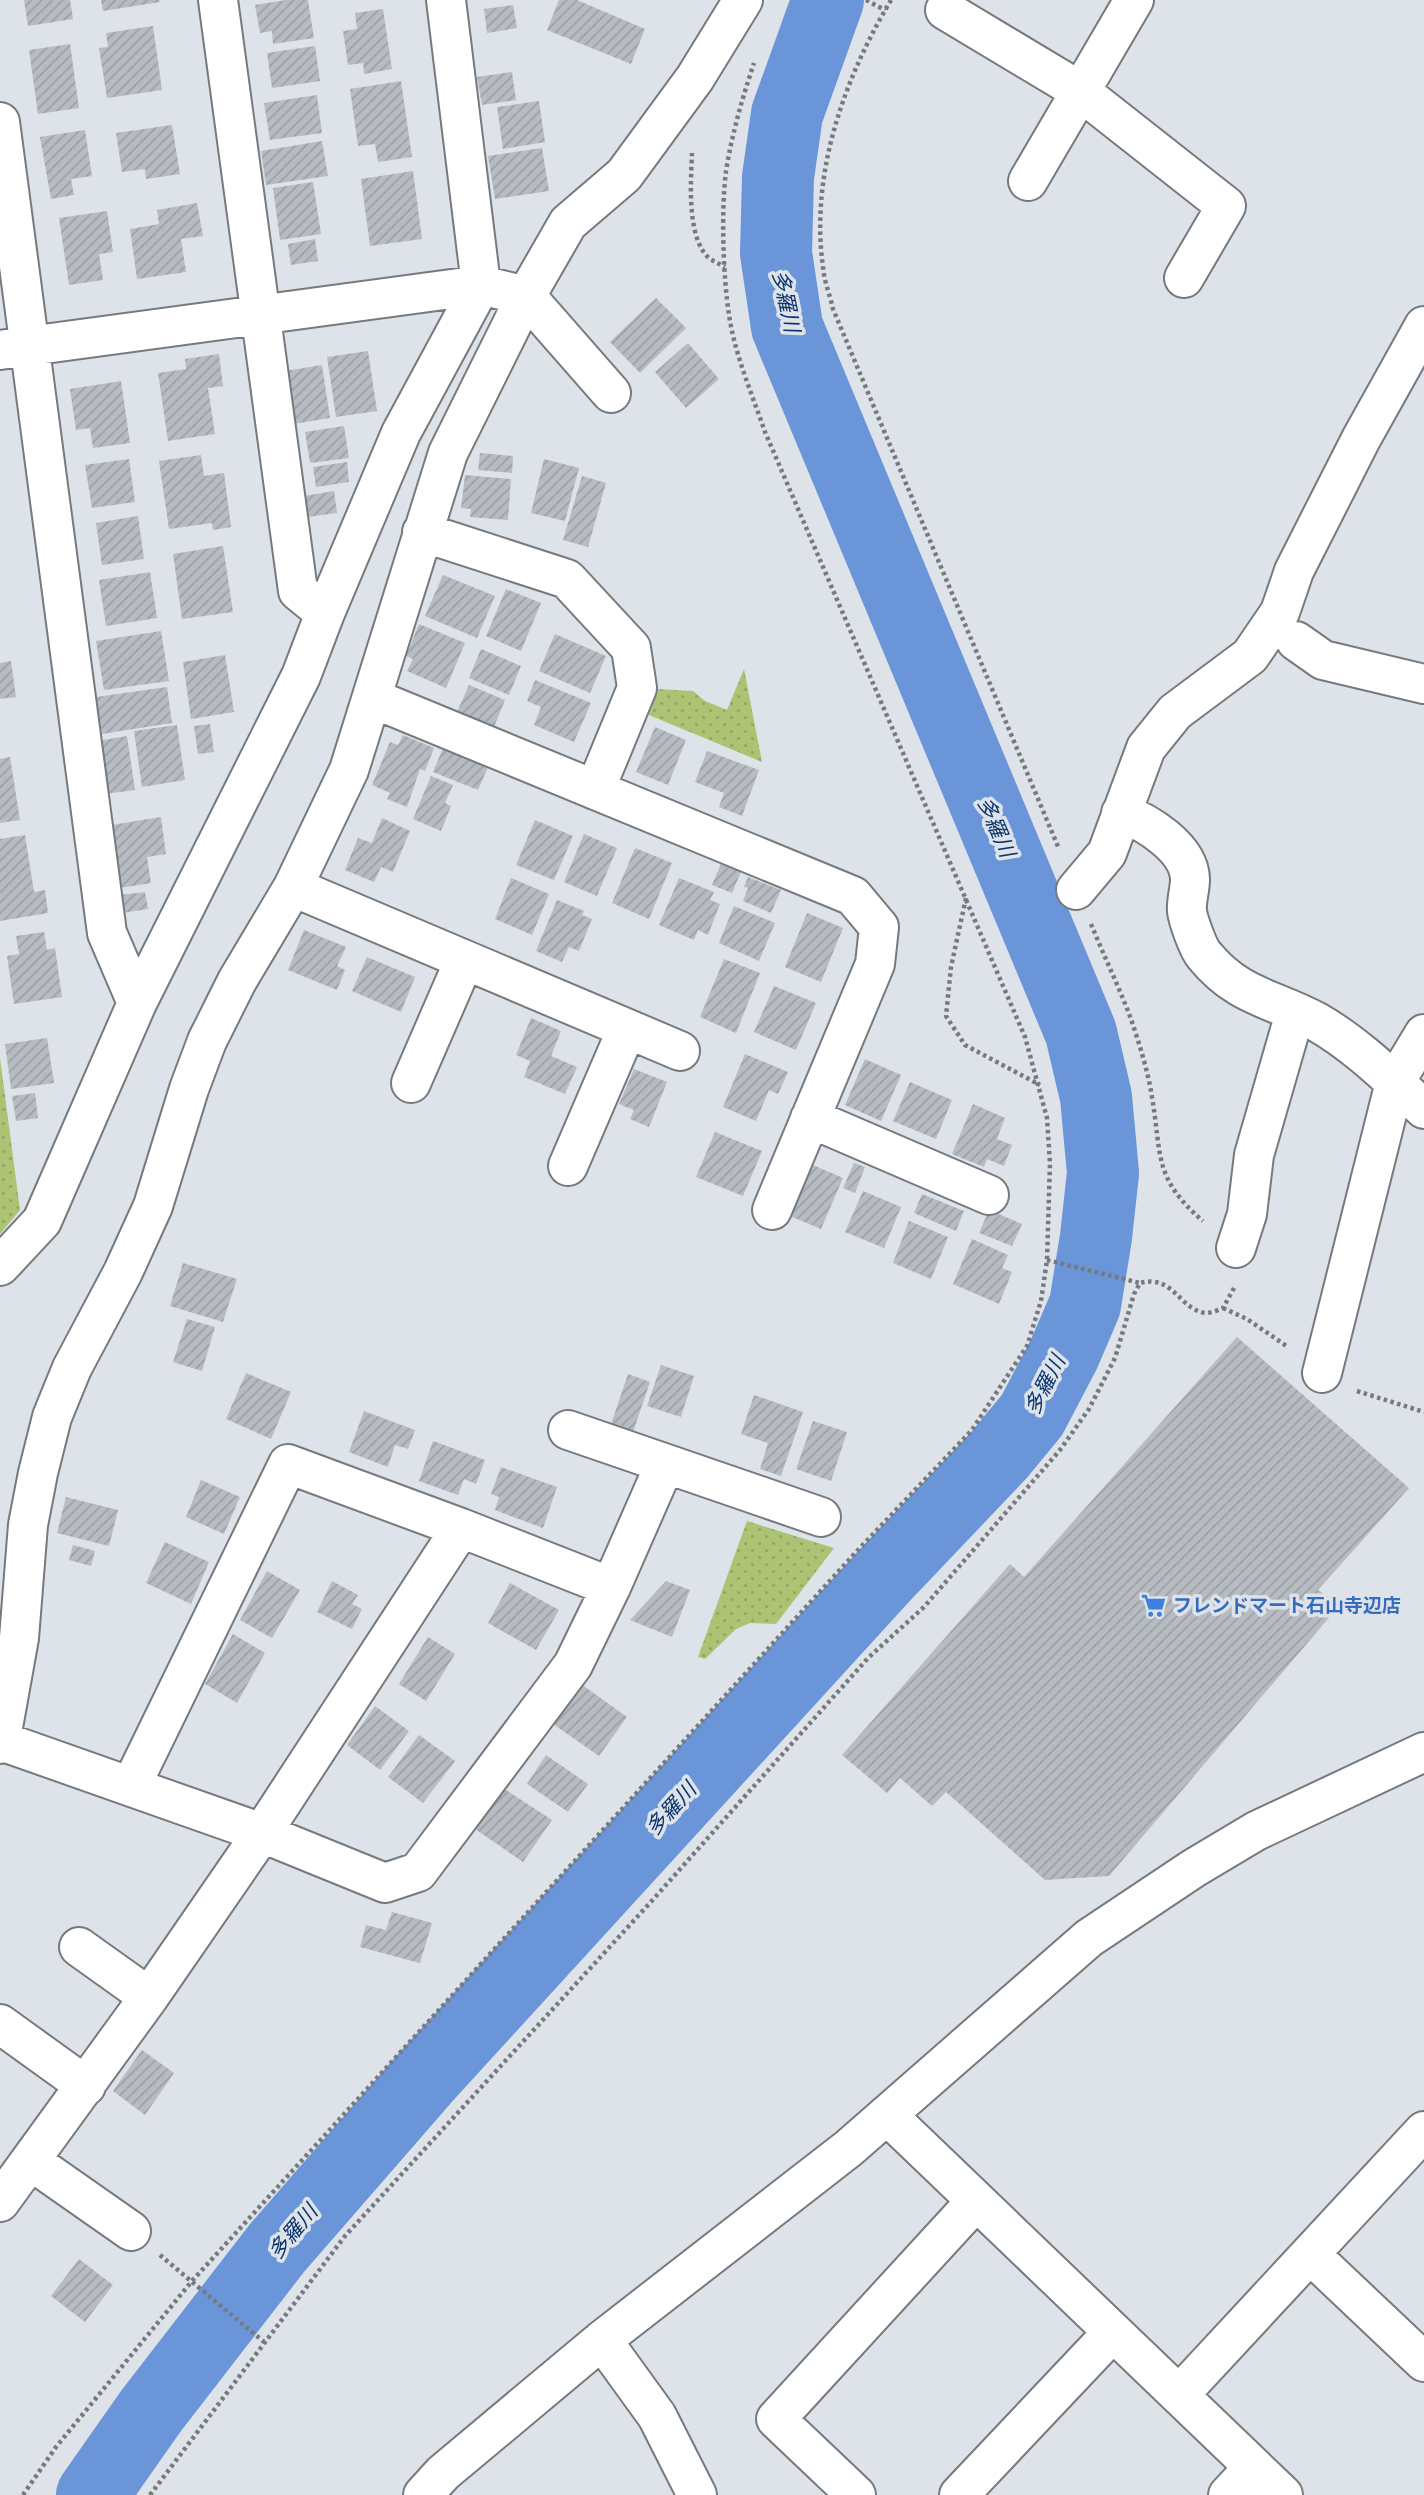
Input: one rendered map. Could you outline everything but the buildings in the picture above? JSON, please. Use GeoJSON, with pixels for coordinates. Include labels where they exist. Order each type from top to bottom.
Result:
{"type":"FeatureCollection","features":[{"type":"Feature","properties":{"kind":"street"},"geometry":{"type":"LineString","coordinates":[[218,0],[298,591],[325,613]]}},
{"type":"Feature","properties":{"kind":"street"},"geometry":{"type":"LineString","coordinates":[[0,1266],[42,1221],[137,1003],[301,676],[401,433],[481,285],[446,0]]}},
{"type":"Feature","properties":{"kind":"street"},"geometry":{"type":"LineString","coordinates":[[665,1464],[573,1665],[418,1872],[385,1883],[262,1833],[1,1742],[19,1638],[28,1525],[52,1418],[72,1368],[153,1206],[207,1041],[237,981],[293,887],[349,770],[448,453],[526,296],[568,223],[624,175],[695,78],[743,0]]}},
{"type":"Feature","properties":{"kind":"street"},"geometry":{"type":"LineString","coordinates":[[1028,181],[1134,0]]}},
{"type":"Feature","properties":{"kind":"street"},"geometry":{"type":"LineString","coordinates":[[944,10],[1080,91],[1226,206],[1184,278]]}},
{"type":"Feature","properties":{"kind":"street"},"geometry":{"type":"LineString","coordinates":[[0,122],[15,348],[107,933],[137,1003]]}},
{"type":"Feature","properties":{"kind":"street"},"geometry":{"type":"LineString","coordinates":[[15,348],[481,285],[526,296],[611,393]]}},
{"type":"Feature","properties":{"kind":"street"},"geometry":{"type":"LineString","coordinates":[[1076,890],[1107,853],[1146,748],[1175,712],[1250,656],[1280,612],[1294,571],[1361,439],[1424,326]]}},
{"type":"Feature","properties":{"kind":"street"},"geometry":{"type":"LineString","coordinates":[[422,532],[566,579],[631,648],[636,688],[595,790]]}},
{"type":"Feature","properties":{"kind":"street"},"geometry":{"type":"LineString","coordinates":[[1297,641],[1323,660],[1424,684]]}},
{"type":"Feature","properties":{"kind":"street"},"geometry":{"type":"LineString","coordinates":[[372,698],[853,896],[878,927],[875,964],[772,1210]]}},
{"type":"Feature","properties":{"kind":"street"},"geometry":{"type":"LineString","coordinates":[[1121,813],[1139,819],[1163,836],[1185,859],[1190,877],[1187,912],[1202,953],[1232,984],[1316,1022],[1364,1055],[1424,1109]]}},
{"type":"Feature","properties":{"kind":"street"},"geometry":{"type":"LineString","coordinates":[[293,887],[680,1051]]}},
{"type":"Feature","properties":{"kind":"street"},"geometry":{"type":"LineString","coordinates":[[411,1083],[464,961]]}},
{"type":"Feature","properties":{"kind":"street"},"geometry":{"type":"LineString","coordinates":[[1237,1248],[1247,1214],[1254,1155],[1295,1013]]}},
{"type":"Feature","properties":{"kind":"street"},"geometry":{"type":"LineString","coordinates":[[568,1167],[627,1029]]}},
{"type":"Feature","properties":{"kind":"street"},"geometry":{"type":"LineString","coordinates":[[1322,1373],[1395,1082],[1424,1034]]}},
{"type":"Feature","properties":{"kind":"street"},"geometry":{"type":"LineString","coordinates":[[810,1118],[989,1195]]}},
{"type":"Feature","properties":{"kind":"street"},"geometry":{"type":"LineString","coordinates":[[568,1430],[821,1517]]}},
{"type":"Feature","properties":{"kind":"street"},"geometry":{"type":"LineString","coordinates":[[131,1786],[288,1464],[611,1587]]}},
{"type":"Feature","properties":{"kind":"street"},"geometry":{"type":"LineString","coordinates":[[0,2202],[86,2086],[262,1833],[461,1528]]}},
{"type":"Feature","properties":{"kind":"street"},"geometry":{"type":"LineString","coordinates":[[423,2495],[443,2473],[602,2340],[849,2148],[1089,1938],[1194,1868],[1256,1831],[1424,1752]]}},
{"type":"Feature","properties":{"kind":"street"},"geometry":{"type":"LineString","coordinates":[[79,1947],[149,1997]]}},
{"type":"Feature","properties":{"kind":"street"},"geometry":{"type":"LineString","coordinates":[[0,2024],[86,2086]]}},
{"type":"Feature","properties":{"kind":"street"},"geometry":{"type":"LineString","coordinates":[[887,2115],[1283,2495]]}},
{"type":"Feature","properties":{"kind":"street"},"geometry":{"type":"LineString","coordinates":[[1179,2395],[1424,2132]]}},
{"type":"Feature","properties":{"kind":"street"},"geometry":{"type":"LineString","coordinates":[[31,2161],[131,2231]]}},
{"type":"Feature","properties":{"kind":"street"},"geometry":{"type":"LineString","coordinates":[[856,2495],[776,2419],[976,2201]]}},
{"type":"Feature","properties":{"kind":"street"},"geometry":{"type":"LineString","coordinates":[[1311,2255],[1424,2362]]}},
{"type":"Feature","properties":{"kind":"street"},"geometry":{"type":"LineString","coordinates":[[959,2495],[1113,2332]]}},
{"type":"Feature","properties":{"kind":"street"},"geometry":{"type":"LineString","coordinates":[[602,2340],[657,2416],[697,2495]]}},
{"type":"Feature","properties":{"kind":"street"},"geometry":{"type":"LineString","coordinates":[[1228,2495],[1254,2467]]}},
{"type":"Feature","properties":{"kind":"path"},"geometry":{"type":"LineString","coordinates":[[866,0],[885,10]]}},
{"type":"Feature","properties":{"kind":"path"},"geometry":{"type":"LineString","coordinates":[[891,0],[852,74],[821,191],[823,268],[833,309],[1131,1019],[1152,1096],[1156,1142],[1164,1175],[1184,1205],[1237,1248],[1243,1263],[1241,1275],[1223,1308],[1207,1313],[1190,1307],[1168,1285],[1144,1281],[1140,1283],[1047,1260]]}},
{"type":"Feature","properties":{"kind":"path"},"geometry":{"type":"LineString","coordinates":[[23,2495],[56,2447],[192,2281],[848,1562],[972,1430],[1027,1346],[1041,1301],[1047,1260],[1051,1163],[1047,1118],[1026,1037],[765,432],[740,361],[729,315],[724,219],[726,173],[737,114],[756,56]]}},
{"type":"Feature","properties":{"kind":"path"},"geometry":{"type":"LineString","coordinates":[[692,145],[690,199],[695,233],[708,257],[726,267]]}},
{"type":"Feature","properties":{"kind":"path"},"geometry":{"type":"LineString","coordinates":[[966,897],[951,967],[946,1016],[965,1045],[1040,1085]]}},
{"type":"Feature","properties":{"kind":"path"},"geometry":{"type":"LineString","coordinates":[[150,2495],[345,2236],[649,1904],[868,1658],[924,1608],[1060,1450],[1089,1409],[1115,1358],[1134,1294],[1140,1283]]}},
{"type":"Feature","properties":{"kind":"path"},"geometry":{"type":"LineString","coordinates":[[192,2281],[264,2342]]}},
{"type":"Feature","properties":{"kind":"green space"},"geometry":{"type":"Polygon","coordinates":[[[744,669],[762,762],[649,715],[658,689],[693,691],[705,701],[727,710],[744,669]]]}},
{"type":"Feature","properties":{"kind":"green space"},"geometry":{"type":"Polygon","coordinates":[[[0,1058],[20,1210],[0,1234],[0,1058]]]}},
{"type":"Feature","properties":{"kind":"green space"},"geometry":{"type":"Polygon","coordinates":[[[747,1521],[834,1548],[776,1624],[750,1623],[736,1629],[705,1659],[698,1657],[747,1521]]]}},
{"type":"Feature","properties":{"kind":"waterway","name":"多羅川"},"geometry":{"type":"LineString","coordinates":[[92,2495],[151,2411],[277,2248],[424,2079],[883,1577],[999,1455],[1032,1415],[1064,1354],[1085,1305],[1103,1173],[1096,1097],[1081,1033],[787,327],[776,253],[778,177],[787,114],[828,0]]}},
{"type":"Feature","properties":{"kind":"place","name":"フレンドマート石山寺辺店"},"geometry":{"type":"Point","coordinates":[1153,1606]}}]}
